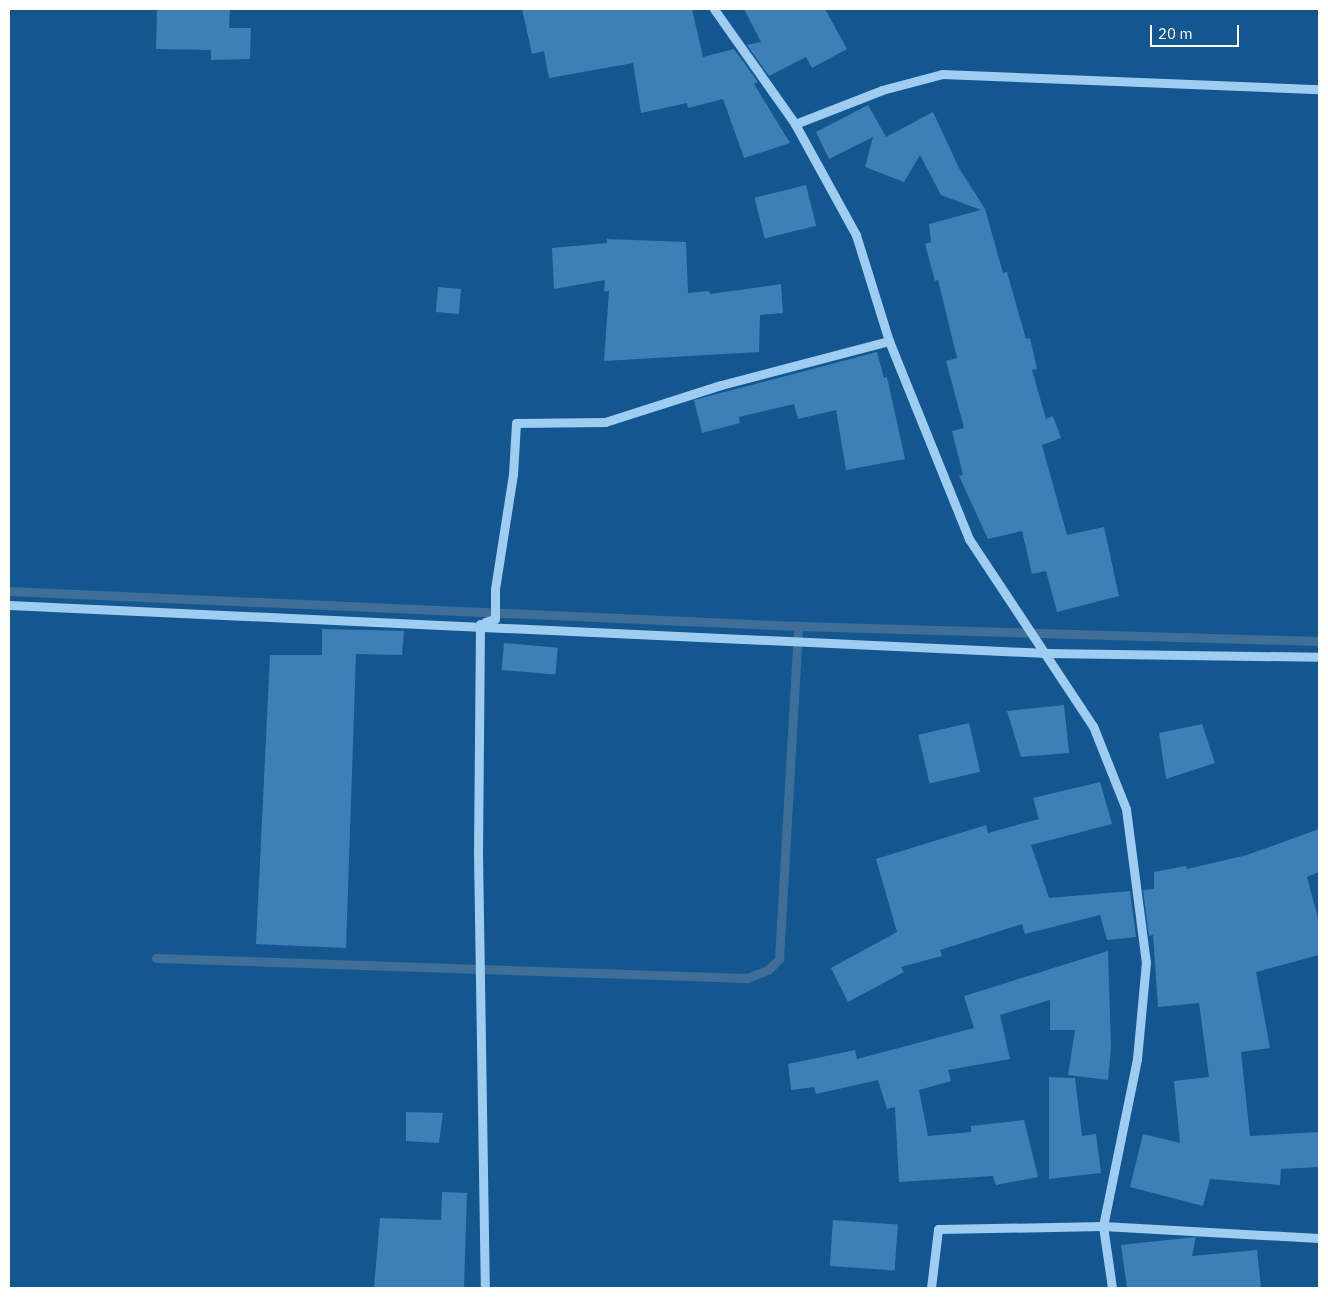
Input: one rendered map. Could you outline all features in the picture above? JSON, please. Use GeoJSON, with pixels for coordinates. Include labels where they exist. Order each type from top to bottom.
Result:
{"type":"FeatureCollection","features":[{"type":"Feature","properties":{"kind":"street"},"geometry":{"type":"LineString","coordinates":[[714,9],[795,124],[856,235],[889,341],[969,539],[1093,726],[1126,809],[1146,962],[1137,1059],[1103,1226],[1112,1288]]}},
{"type":"Feature","properties":{"kind":"street"},"geometry":{"type":"LineString","coordinates":[[795,124],[882,90],[942,74],[1319,88]]}},
{"type":"Feature","properties":{"kind":"street"},"geometry":{"type":"LineString","coordinates":[[480,624],[495,619],[495,594],[516,423],[605,422],[721,384],[889,341]]}},
{"type":"Feature","properties":{"kind":"street"},"geometry":{"type":"LineString","coordinates":[[9,605],[480,624],[1046,653],[1319,657]]}},
{"type":"Feature","properties":{"kind":"street"},"geometry":{"type":"LineString","coordinates":[[480,624],[480,980],[485,1288]]}},
{"type":"Feature","properties":{"kind":"street"},"geometry":{"type":"LineString","coordinates":[[931,1288],[938,1229],[1103,1226],[1319,1238]]}},
{"type":"Feature","properties":{"kind":"building"},"geometry":{"type":"Polygon","coordinates":[[[157,9],[230,9],[229,28],[251,28],[250,59],[211,60],[211,50],[156,49],[157,9]]]}},
{"type":"Feature","properties":{"kind":"building"},"geometry":{"type":"Polygon","coordinates":[[[522,9],[692,9],[703,57],[734,49],[758,82],[754,84],[790,143],[744,158],[723,99],[688,108],[687,103],[641,113],[633,63],[549,78],[544,51],[532,54],[522,9]]]}},
{"type":"Feature","properties":{"kind":"building"},"geometry":{"type":"Polygon","coordinates":[[[744,9],[825,9],[847,49],[812,68],[806,57],[769,76],[747,45],[761,42],[744,9]]]}},
{"type":"Feature","properties":{"kind":"building"},"geometry":{"type":"Polygon","coordinates":[[[868,105],[886,137],[933,112],[959,168],[985,209],[1003,273],[1007,272],[1026,339],[1030,338],[1037,369],[1032,370],[1046,419],[1053,416],[1061,438],[1042,445],[1067,535],[1104,527],[1119,596],[1057,612],[1046,571],[1032,574],[1022,531],[988,539],[959,476],[963,475],[952,431],[964,428],[946,361],[957,358],[938,280],[935,281],[925,244],[931,242],[929,224],[981,210],[941,195],[920,155],[904,182],[865,167],[873,137],[829,159],[816,132],[868,105]]]}},
{"type":"Feature","properties":{"kind":"building"},"geometry":{"type":"Polygon","coordinates":[[[806,185],[816,226],[765,239],[755,198],[806,185]]]}},
{"type":"Feature","properties":{"kind":"building"},"geometry":{"type":"Polygon","coordinates":[[[607,239],[686,242],[688,293],[709,291],[710,294],[781,284],[783,313],[760,315],[759,352],[604,361],[609,291],[604,291],[605,280],[554,289],[552,248],[607,243],[607,239]]]}},
{"type":"Feature","properties":{"kind":"building"},"geometry":{"type":"Polygon","coordinates":[[[438,287],[461,289],[459,314],[436,312],[438,287]]]}},
{"type":"Feature","properties":{"kind":"building"},"geometry":{"type":"Polygon","coordinates":[[[877,352],[884,378],[887,377],[905,459],[846,470],[836,410],[798,419],[794,404],[739,417],[740,423],[702,433],[694,400],[877,352]]]}},
{"type":"Feature","properties":{"kind":"building"},"geometry":{"type":"Polygon","coordinates":[[[322,629],[404,631],[402,655],[356,654],[346,948],[256,944],[270,655],[322,655],[322,629]]]}},
{"type":"Feature","properties":{"kind":"building"},"geometry":{"type":"Polygon","coordinates":[[[504,643],[558,648],[555,675],[502,670],[504,643]]]}},
{"type":"Feature","properties":{"kind":"building"},"geometry":{"type":"Polygon","coordinates":[[[1064,705],[1069,753],[1021,757],[1007,711],[1064,705]]]}},
{"type":"Feature","properties":{"kind":"building"},"geometry":{"type":"Polygon","coordinates":[[[969,723],[980,772],[930,783],[918,735],[969,723]]]}},
{"type":"Feature","properties":{"kind":"building"},"geometry":{"type":"Polygon","coordinates":[[[1202,724],[1215,763],[1166,779],[1159,733],[1202,724]]]}},
{"type":"Feature","properties":{"kind":"building"},"geometry":{"type":"Polygon","coordinates":[[[1100,782],[1112,824],[1031,845],[1049,898],[1130,891],[1136,937],[1107,940],[1100,915],[1025,934],[1022,924],[940,950],[942,956],[901,967],[904,972],[848,1002],[831,968],[897,932],[876,859],[986,825],[988,833],[1039,819],[1033,798],[1100,782]]]}},
{"type":"Feature","properties":{"kind":"building"},"geometry":{"type":"Polygon","coordinates":[[[1319,829],[1319,872],[1307,877],[1319,922],[1319,955],[1256,972],[1270,1048],[1241,1052],[1250,1136],[1319,1132],[1319,1167],[1281,1169],[1280,1185],[1210,1179],[1203,1206],[1130,1187],[1143,1134],[1180,1143],[1174,1081],[1209,1077],[1199,1003],[1158,1007],[1153,935],[1149,936],[1143,890],[1154,889],[1154,872],[1186,866],[1187,869],[1247,855],[1319,829]]]}},
{"type":"Feature","properties":{"kind":"building"},"geometry":{"type":"Polygon","coordinates":[[[1108,951],[1111,1047],[1108,1080],[1068,1075],[1075,1030],[1050,1030],[1050,1000],[1000,1015],[1010,1059],[948,1070],[951,1081],[919,1090],[928,1136],[971,1132],[971,1126],[1024,1120],[1038,1177],[996,1185],[993,1176],[899,1182],[895,1107],[887,1109],[878,1080],[816,1094],[814,1087],[791,1090],[788,1064],[855,1050],[857,1059],[974,1028],[964,996],[1108,951]]]}},
{"type":"Feature","properties":{"kind":"building"},"geometry":{"type":"Polygon","coordinates":[[[1049,1077],[1075,1078],[1082,1136],[1096,1134],[1101,1173],[1049,1179],[1049,1077]]]}},
{"type":"Feature","properties":{"kind":"building"},"geometry":{"type":"Polygon","coordinates":[[[406,1112],[443,1113],[439,1143],[406,1141],[406,1112]]]}},
{"type":"Feature","properties":{"kind":"building"},"geometry":{"type":"Polygon","coordinates":[[[442,1192],[467,1193],[464,1288],[374,1288],[380,1218],[441,1220],[442,1192]]]}},
{"type":"Feature","properties":{"kind":"building"},"geometry":{"type":"Polygon","coordinates":[[[833,1220],[898,1225],[895,1270],[830,1266],[833,1220]]]}},
{"type":"Feature","properties":{"kind":"building"},"geometry":{"type":"Polygon","coordinates":[[[1196,1237],[1192,1256],[1257,1250],[1261,1288],[1127,1288],[1121,1245],[1196,1237]]]}},
{"type":"Feature","properties":{"kind":"waterway"},"geometry":{"type":"LineString","coordinates":[[9,591],[798,626],[1319,641]]}},
{"type":"Feature","properties":{"kind":"waterway"},"geometry":{"type":"LineString","coordinates":[[156,958],[747,978],[768,970],[779,959],[798,626]]}}]}
